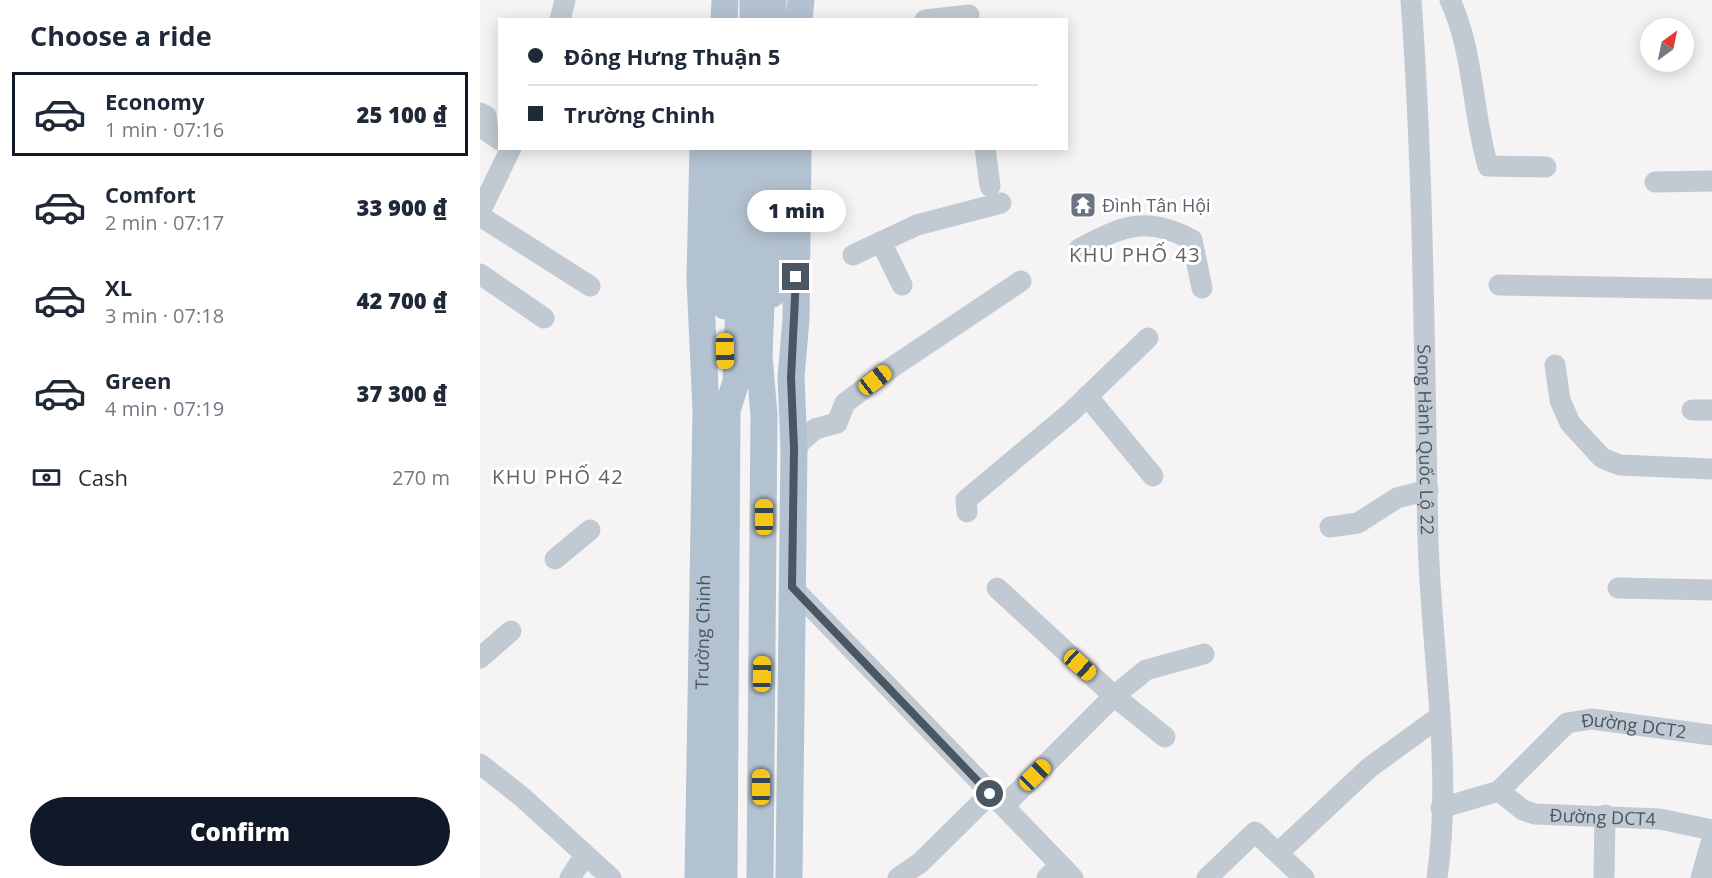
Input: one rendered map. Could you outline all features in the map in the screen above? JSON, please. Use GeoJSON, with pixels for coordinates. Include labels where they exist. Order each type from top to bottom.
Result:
{"type":"FeatureCollection","features":[{"type":"Feature","properties":{"kind":"main road"},"geometry":{"type":"LineString","coordinates":[[706,18],[707,0]]}},
{"type":"Feature","properties":{"kind":"main road"},"geometry":{"type":"LineString","coordinates":[[724,18],[725,0]]}},
{"type":"Feature","properties":{"kind":"main road"},"geometry":{"type":"LineString","coordinates":[[753,0],[753,18]]}},
{"type":"Feature","properties":{"kind":"main road"},"geometry":{"type":"LineString","coordinates":[[773,0],[773,18]]}},
{"type":"Feature","properties":{"kind":"main road"},"geometry":{"type":"LineString","coordinates":[[799,18],[801,0]]}},
{"type":"Feature","properties":{"kind":"main road","name":"Trường Chinh"},"geometry":{"type":"LineString","coordinates":[[698,878],[704,657],[705,386],[700,279],[703,150]]}},
{"type":"Feature","properties":{"kind":"main road"},"geometry":{"type":"LineString","coordinates":[[724,150],[726,410]]}},
{"type":"Feature","properties":{"kind":"main road","name":"Trường Chinh"},"geometry":{"type":"LineString","coordinates":[[724,878],[726,410],[736,382],[739,302],[748,238],[750,150]]}},
{"type":"Feature","properties":{"kind":"main road"},"geometry":{"type":"LineString","coordinates":[[764,415],[772,314],[772,150]]}},
{"type":"Feature","properties":{"kind":"main road","name":"Trường Chinh"},"geometry":{"type":"LineString","coordinates":[[789,878],[794,448],[791,378],[796,319],[798,150]]}},
{"type":"Feature","properties":{"kind":"main road","name":"Trường Chinh"},"geometry":{"type":"LineString","coordinates":[[748,238],[761,305],[759,356],[764,415],[760,878]]}},
{"type":"Feature","properties":{"kind":"main road","name":"Trường Chinh"},"geometry":{"type":"LineString","coordinates":[[764,517],[777,430],[791,378]]}},
{"type":"Feature","properties":{"kind":"main road","name":"Trường Chinh"},"geometry":{"type":"LineString","coordinates":[[705,386],[719,424],[726,453]]}},
{"type":"Feature","properties":{"kind":"street"},"geometry":{"type":"LineString","coordinates":[[560,18],[565,0]]}},
{"type":"Feature","properties":{"kind":"street","name":"Song Hành Quốc Lộ 22"},"geometry":{"type":"LineString","coordinates":[[1410,0],[1418,130],[1428,490],[1439,717],[1441,808],[1437,878]]}},
{"type":"Feature","properties":{"kind":"street"},"geometry":{"type":"LineString","coordinates":[[1450,0],[1468,61],[1481,141],[1488,166],[1546,167]]}},
{"type":"Feature","properties":{"kind":"street"},"geometry":{"type":"LineString","coordinates":[[936,18],[968,12]]}},
{"type":"Feature","properties":{"kind":"street"},"geometry":{"type":"LineString","coordinates":[[480,113],[486,116],[488,132],[498,139]]}},
{"type":"Feature","properties":{"kind":"street"},"geometry":{"type":"LineString","coordinates":[[511,150],[480,214],[590,286]]}},
{"type":"Feature","properties":{"kind":"street"},"geometry":{"type":"LineString","coordinates":[[853,255],[917,225],[995,194],[985,150]]}},
{"type":"Feature","properties":{"kind":"street"},"geometry":{"type":"LineString","coordinates":[[1655,182],[1712,181]]}},
{"type":"Feature","properties":{"kind":"street"},"geometry":{"type":"LineString","coordinates":[[1078,249],[1103,236],[1135,225],[1163,226],[1192,240],[1202,288]]}},
{"type":"Feature","properties":{"kind":"street"},"geometry":{"type":"LineString","coordinates":[[881,242],[902,285]]}},
{"type":"Feature","properties":{"kind":"street"},"geometry":{"type":"LineString","coordinates":[[480,274],[544,318]]}},
{"type":"Feature","properties":{"kind":"street"},"geometry":{"type":"LineString","coordinates":[[794,448],[814,429],[837,423],[845,403],[891,368],[1021,281]]}},
{"type":"Feature","properties":{"kind":"street"},"geometry":{"type":"LineString","coordinates":[[1499,285],[1712,290]]}},
{"type":"Feature","properties":{"kind":"street"},"geometry":{"type":"LineString","coordinates":[[967,512],[966,500],[1087,396],[1148,338]]}},
{"type":"Feature","properties":{"kind":"street"},"geometry":{"type":"LineString","coordinates":[[1555,365],[1560,400],[1570,423],[1610,463],[1712,469]]}},
{"type":"Feature","properties":{"kind":"street"},"geometry":{"type":"LineString","coordinates":[[1087,396],[1153,476]]}},
{"type":"Feature","properties":{"kind":"street"},"geometry":{"type":"LineString","coordinates":[[1330,527],[1358,524],[1397,498],[1428,490]]}},
{"type":"Feature","properties":{"kind":"street"},"geometry":{"type":"LineString","coordinates":[[555,558],[590,531]]}},
{"type":"Feature","properties":{"kind":"street"},"geometry":{"type":"LineString","coordinates":[[792,587],[997,800],[1060,874]]}},
{"type":"Feature","properties":{"kind":"street"},"geometry":{"type":"LineString","coordinates":[[997,588],[1114,696],[1165,737]]}},
{"type":"Feature","properties":{"kind":"street"},"geometry":{"type":"LineString","coordinates":[[1618,588],[1712,590]]}},
{"type":"Feature","properties":{"kind":"street"},"geometry":{"type":"LineString","coordinates":[[480,658],[511,631]]}},
{"type":"Feature","properties":{"kind":"street"},"geometry":{"type":"LineString","coordinates":[[898,878],[920,863],[997,800],[1146,670],[1204,654]]}},
{"type":"Feature","properties":{"kind":"street"},"geometry":{"type":"LineString","coordinates":[[1278,853],[1369,768],[1439,717]]}},
{"type":"Feature","properties":{"kind":"street","name":"Đường DCT2"},"geometry":{"type":"LineString","coordinates":[[1441,808],[1499,792],[1567,723],[1592,719],[1712,735]]}},
{"type":"Feature","properties":{"kind":"street"},"geometry":{"type":"LineString","coordinates":[[480,764],[521,796],[611,878]]}},
{"type":"Feature","properties":{"kind":"street","name":"Đường DCT4"},"geometry":{"type":"LineString","coordinates":[[1499,792],[1523,810],[1535,814],[1660,819],[1712,830]]}},
{"type":"Feature","properties":{"kind":"street"},"geometry":{"type":"LineString","coordinates":[[1604,878],[1605,815]]}},
{"type":"Feature","properties":{"kind":"street"},"geometry":{"type":"LineString","coordinates":[[1207,878],[1256,832],[1304,878]]}},
{"type":"Feature","properties":{"kind":"street"},"geometry":{"type":"LineString","coordinates":[[1701,878],[1712,839]]}},
{"type":"Feature","properties":{"kind":"street"},"geometry":{"type":"LineString","coordinates":[[570,878],[585,855]]}},
{"type":"Feature","properties":{"kind":"place","name":"Đình Tân Hội"},"geometry":{"type":"Point","coordinates":[1083,205]}},
{"type":"Feature","properties":{"kind":"district","name":"KHU PHỐ 43"},"geometry":{"type":"Point","coordinates":[1135,254]}},
{"type":"Feature","properties":{"kind":"district","name":"KHU PHỐ 42"},"geometry":{"type":"Point","coordinates":[558,476]}},
{"type":"Feature","properties":{"kind":"route"},"geometry":{"type":"LineString","coordinates":[[796,277],[796,319],[791,378],[794,448],[792,587],[990,794]]}}]}
